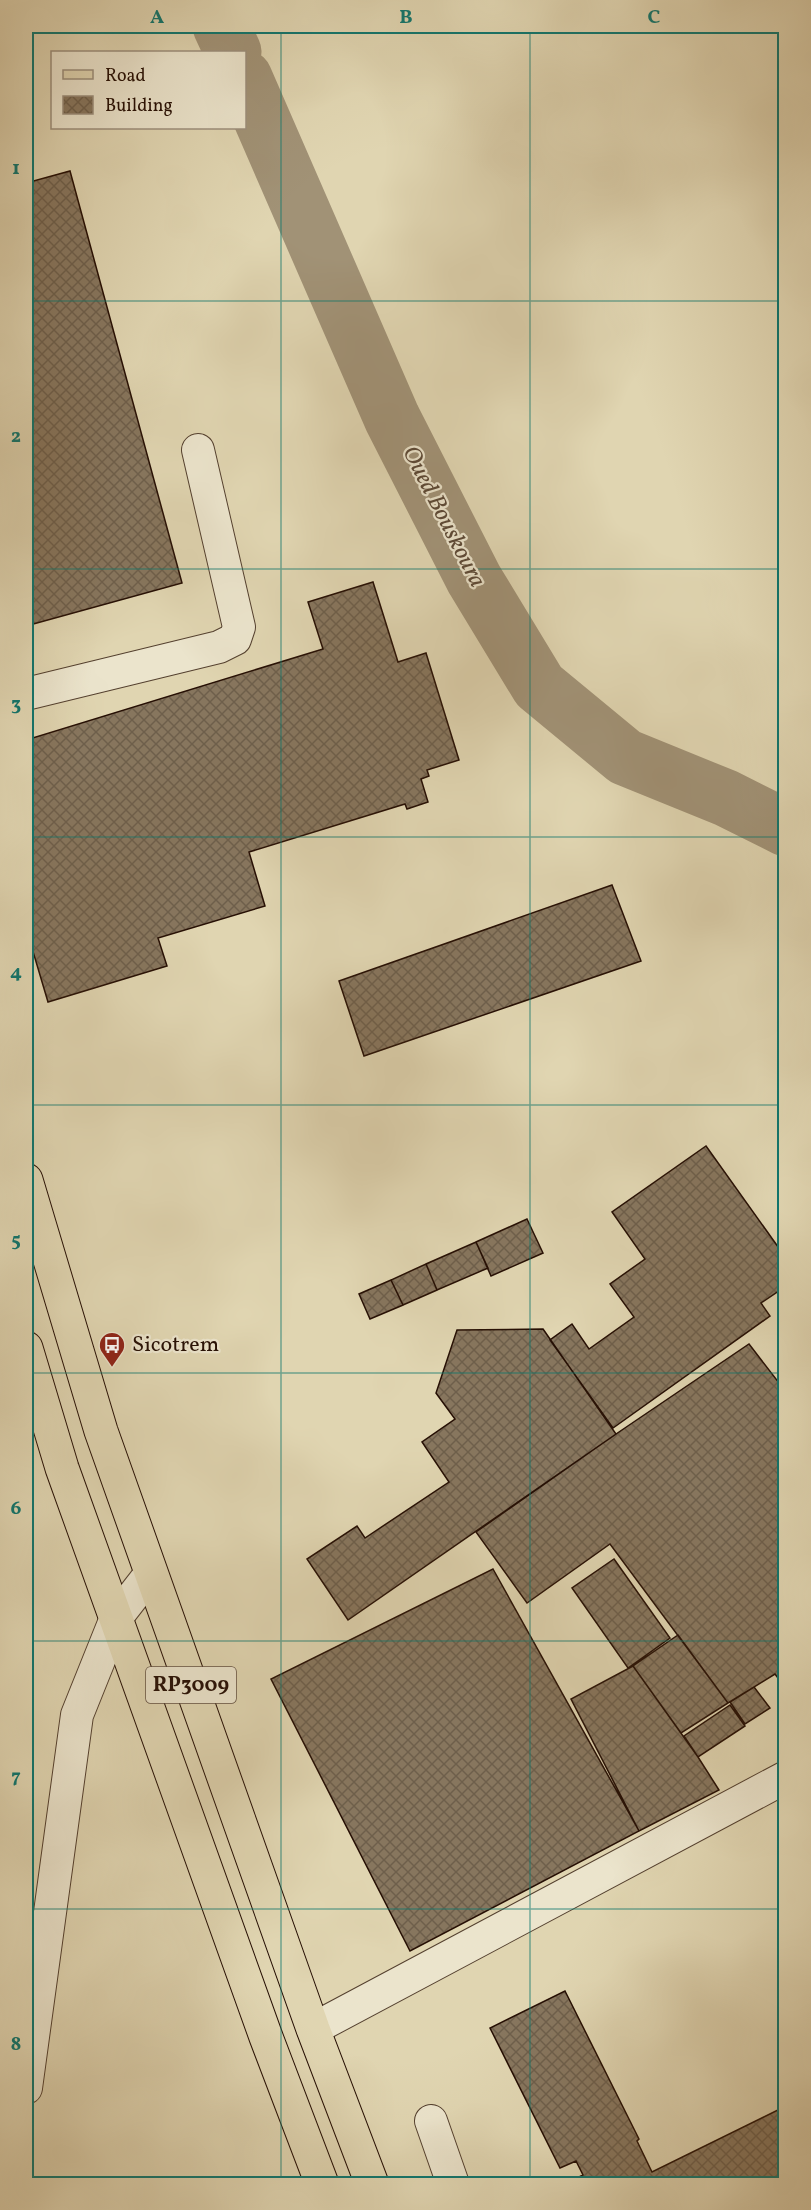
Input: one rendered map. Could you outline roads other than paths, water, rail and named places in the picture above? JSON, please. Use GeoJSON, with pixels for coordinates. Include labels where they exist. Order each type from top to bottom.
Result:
{"type":"FeatureCollection","features":[{"type":"Feature","properties":{"kind":"main road","name":"RP3009"},"geometry":{"type":"LineString","coordinates":[[26,1180],[101,1431],[313,2029],[372,2184]]}},
{"type":"Feature","properties":{"kind":"main road","name":"RP3009"},"geometry":{"type":"LineString","coordinates":[[26,1348],[55,1446],[266,2037],[322,2184]]}},
{"type":"Feature","properties":{"kind":"street"},"geometry":{"type":"LineString","coordinates":[[26,694],[219,647],[235,639],[239,627],[198,450]]}},
{"type":"Feature","properties":{"kind":"street"},"geometry":{"type":"LineString","coordinates":[[26,2088],[77,1715],[116,1618],[151,1573]]}},
{"type":"Feature","properties":{"kind":"street"},"geometry":{"type":"LineString","coordinates":[[313,2029],[786,1777]]}},
{"type":"Feature","properties":{"kind":"street"},"geometry":{"type":"LineString","coordinates":[[430,2121],[453,2184]]}},
{"type":"Feature","properties":{"kind":"waterway","name":"Oued Bouskoura"},"geometry":{"type":"LineString","coordinates":[[221,26],[233,51]]}},
{"type":"Feature","properties":{"kind":"waterway","name":"Oued Bouskoura"},"geometry":{"type":"LineString","coordinates":[[246,83],[392,418],[474,579],[539,686],[625,757],[726,798],[786,828]]}},
{"type":"Feature","properties":{"kind":"place","name":"Sicotrem"},"geometry":{"type":"Point","coordinates":[112,1368]}}]}
